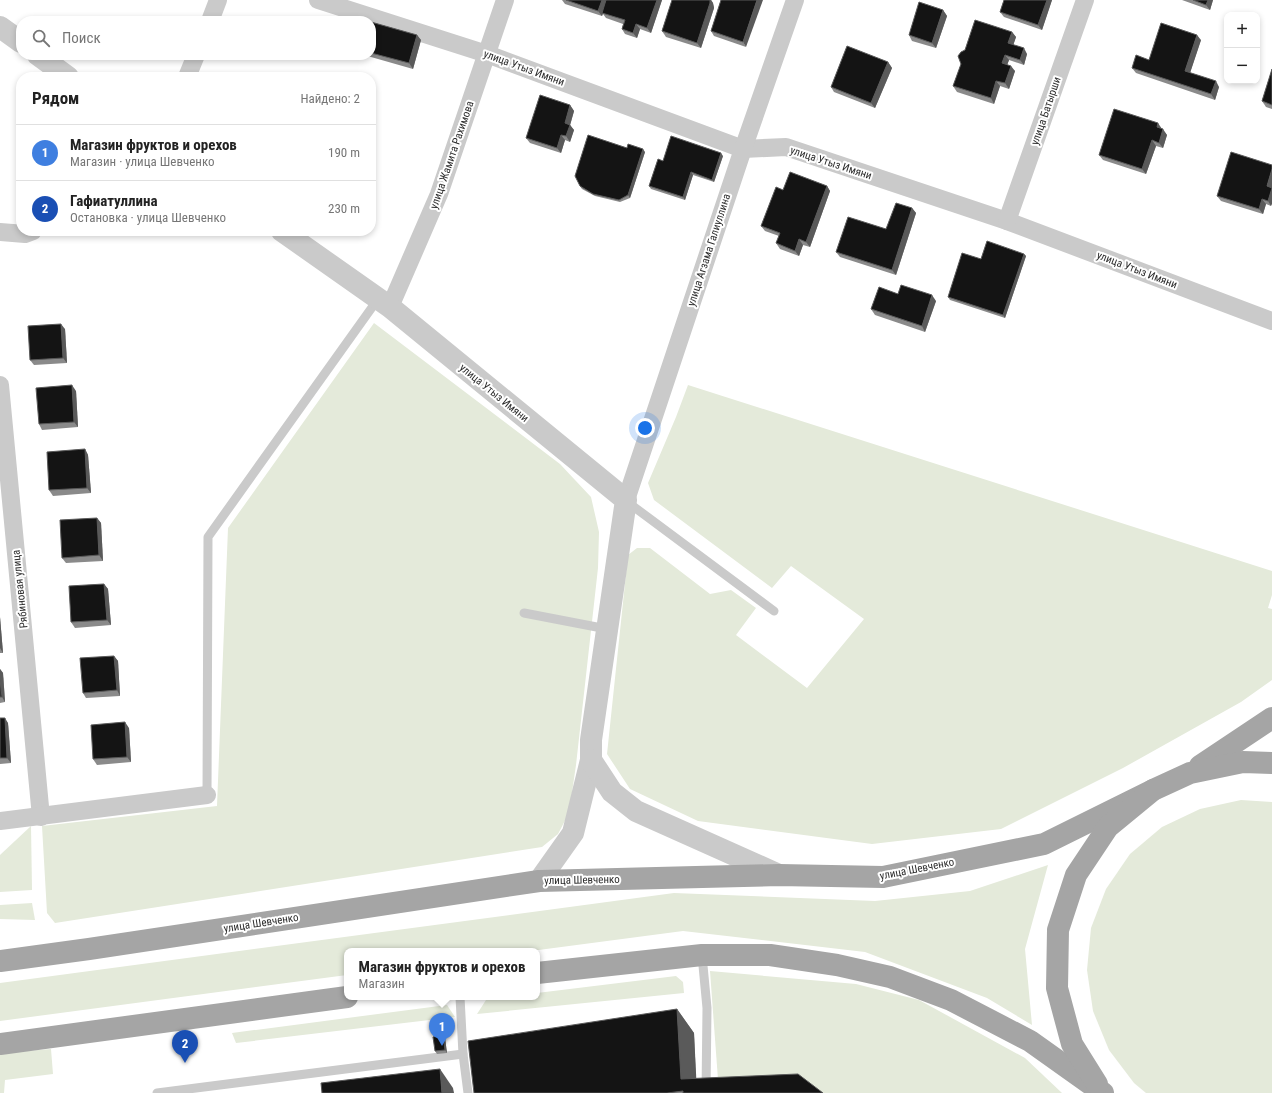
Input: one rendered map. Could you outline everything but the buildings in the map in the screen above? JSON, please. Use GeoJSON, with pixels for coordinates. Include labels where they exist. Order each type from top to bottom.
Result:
{"type":"FeatureCollection","features":[{"type":"Feature","properties":{"kind":"main road"},"geometry":{"type":"LineString","coordinates":[[1103,1093],[1072,1044],[1057,988],[1058,930],[1076,875],[1108,827],[1153,790],[1190,773],[1272,718]]}},
{"type":"Feature","properties":{"kind":"main road"},"geometry":{"type":"LineString","coordinates":[[1190,773],[1243,762],[1272,763]]}},
{"type":"Feature","properties":{"kind":"main road","name":"улица Шевченко"},"geometry":{"type":"LineString","coordinates":[[0,961],[97,948],[539,881],[779,875],[883,877],[1044,844],[1153,790]]}},
{"type":"Feature","properties":{"kind":"main road"},"geometry":{"type":"LineString","coordinates":[[540,973],[702,955],[770,955],[837,964],[890,977],[951,1000],[1030,1041],[1103,1093]]}},
{"type":"Feature","properties":{"kind":"main road"},"geometry":{"type":"LineString","coordinates":[[0,1044],[344,997]]}},
{"type":"Feature","properties":{"kind":"street"},"geometry":{"type":"LineString","coordinates":[[212,16],[218,0]]}},
{"type":"Feature","properties":{"kind":"street","name":"улица Утыз Имяни"},"geometry":{"type":"LineString","coordinates":[[318,0],[368,16]]}},
{"type":"Feature","properties":{"kind":"street","name":"улица Жамита Рахимова"},"geometry":{"type":"LineString","coordinates":[[384,303],[440,194],[505,0]]}},
{"type":"Feature","properties":{"kind":"street","name":"улица Агзама Галиуллина"},"geometry":{"type":"LineString","coordinates":[[626,500],[743,149],[795,0]]}},
{"type":"Feature","properties":{"kind":"street","name":"улица Батырши"},"geometry":{"type":"LineString","coordinates":[[1007,221],[1084,0]]}},
{"type":"Feature","properties":{"kind":"street","name":"улица Утыз Имяни"},"geometry":{"type":"LineString","coordinates":[[376,19],[487,54],[743,149],[786,147],[1007,221],[1272,321]]}},
{"type":"Feature","properties":{"kind":"street"},"geometry":{"type":"LineString","coordinates":[[0,27],[16,38]]}},
{"type":"Feature","properties":{"kind":"street"},"geometry":{"type":"LineString","coordinates":[[45,60],[61,72]]}},
{"type":"Feature","properties":{"kind":"street"},"geometry":{"type":"LineString","coordinates":[[189,72],[194,60]]}},
{"type":"Feature","properties":{"kind":"street"},"geometry":{"type":"LineString","coordinates":[[0,232],[16,233]]}},
{"type":"Feature","properties":{"kind":"street","name":"улица Утыз Имяни"},"geometry":{"type":"LineString","coordinates":[[289,236],[384,303],[626,500]]}},
{"type":"Feature","properties":{"kind":"street","name":"Рябиновая улица"},"geometry":{"type":"LineString","coordinates":[[0,385],[41,817]]}},
{"type":"Feature","properties":{"kind":"street"},"geometry":{"type":"LineString","coordinates":[[539,881],[573,833],[591,760],[591,740],[626,500]]}},
{"type":"Feature","properties":{"kind":"street"},"geometry":{"type":"LineString","coordinates":[[591,760],[612,792],[636,811],[779,875]]}},
{"type":"Feature","properties":{"kind":"street"},"geometry":{"type":"LineString","coordinates":[[0,821],[207,795]]}},
{"type":"Feature","properties":{"kind":"lane"},"geometry":{"type":"LineString","coordinates":[[207,795],[208,537],[384,303]]}},
{"type":"Feature","properties":{"kind":"lane"},"geometry":{"type":"LineString","coordinates":[[626,500],[774,611]]}},
{"type":"Feature","properties":{"kind":"lane"},"geometry":{"type":"LineString","coordinates":[[524,613],[607,629]]}},
{"type":"Feature","properties":{"kind":"lane"},"geometry":{"type":"LineString","coordinates":[[702,955],[706,1008],[706,1093]]}},
{"type":"Feature","properties":{"kind":"lane"},"geometry":{"type":"LineString","coordinates":[[460,1000],[463,1054],[468,1093]]}},
{"type":"Feature","properties":{"kind":"lane"},"geometry":{"type":"LineString","coordinates":[[157,1093],[463,1054]]}},
{"type":"Feature","properties":{"kind":"green space"},"geometry":{"type":"Polygon","coordinates":[[[374,323],[560,464],[591,497],[599,532],[598,568],[576,765],[569,813],[558,834],[542,847],[55,923],[47,913],[42,826],[217,806],[228,528],[374,323]]]}},
{"type":"Feature","properties":{"kind":"green space"},"geometry":{"type":"Polygon","coordinates":[[[688,385],[1272,571],[1272,595],[1268,608],[1272,609],[1272,680],[1241,702],[1123,768],[1001,829],[872,844],[698,821],[630,789],[607,754],[628,555],[637,548],[650,548],[710,594],[731,590],[756,608],[736,635],[807,688],[864,619],[791,566],[772,588],[654,500],[648,483],[688,385]]]}},
{"type":"Feature","properties":{"kind":"green space"},"geometry":{"type":"Polygon","coordinates":[[[1241,800],[1272,802],[1272,1093],[1146,1093],[1134,1083],[1109,1050],[1093,1011],[1087,970],[1091,928],[1106,889],[1130,854],[1162,827],[1200,809],[1241,800]]]}},
{"type":"Feature","properties":{"kind":"green space"},"geometry":{"type":"Polygon","coordinates":[[[31,826],[32,890],[0,892],[0,855],[31,826]]]}},
{"type":"Feature","properties":{"kind":"green space"},"geometry":{"type":"Polygon","coordinates":[[[1048,865],[1025,949],[1032,1025],[987,998],[865,952],[683,931],[540,950],[540,948],[344,948],[344,975],[0,1021],[0,983],[674,893],[875,901],[970,891],[1048,865]]]}},
{"type":"Feature","properties":{"kind":"green space"},"geometry":{"type":"Polygon","coordinates":[[[32,903],[35,920],[0,919],[0,905],[32,903]]]}},
{"type":"Feature","properties":{"kind":"green space"},"geometry":{"type":"Polygon","coordinates":[[[710,971],[856,984],[919,1000],[1025,1058],[1062,1093],[719,1093],[710,971]]]}},
{"type":"Feature","properties":{"kind":"green space"},"geometry":{"type":"Polygon","coordinates":[[[676,976],[683,982],[684,993],[477,1014],[486,1000],[540,1000],[540,993],[676,976]]]}},
{"type":"Feature","properties":{"kind":"green space"},"geometry":{"type":"Polygon","coordinates":[[[447,1005],[455,1017],[236,1043],[232,1033],[447,1005]]]}},
{"type":"Feature","properties":{"kind":"green space"},"geometry":{"type":"Polygon","coordinates":[[[51,1049],[53,1074],[5,1080],[4,1093],[0,1093],[0,1053],[51,1049]]]}},
{"type":"Feature","properties":{"kind":"place","name":"Магазин фруктов и орехов"},"geometry":{"type":"Point","coordinates":[442,1046]}},
{"type":"Feature","properties":{"kind":"place","name":"Гафиатуллина"},"geometry":{"type":"Point","coordinates":[185,1063]}}]}
